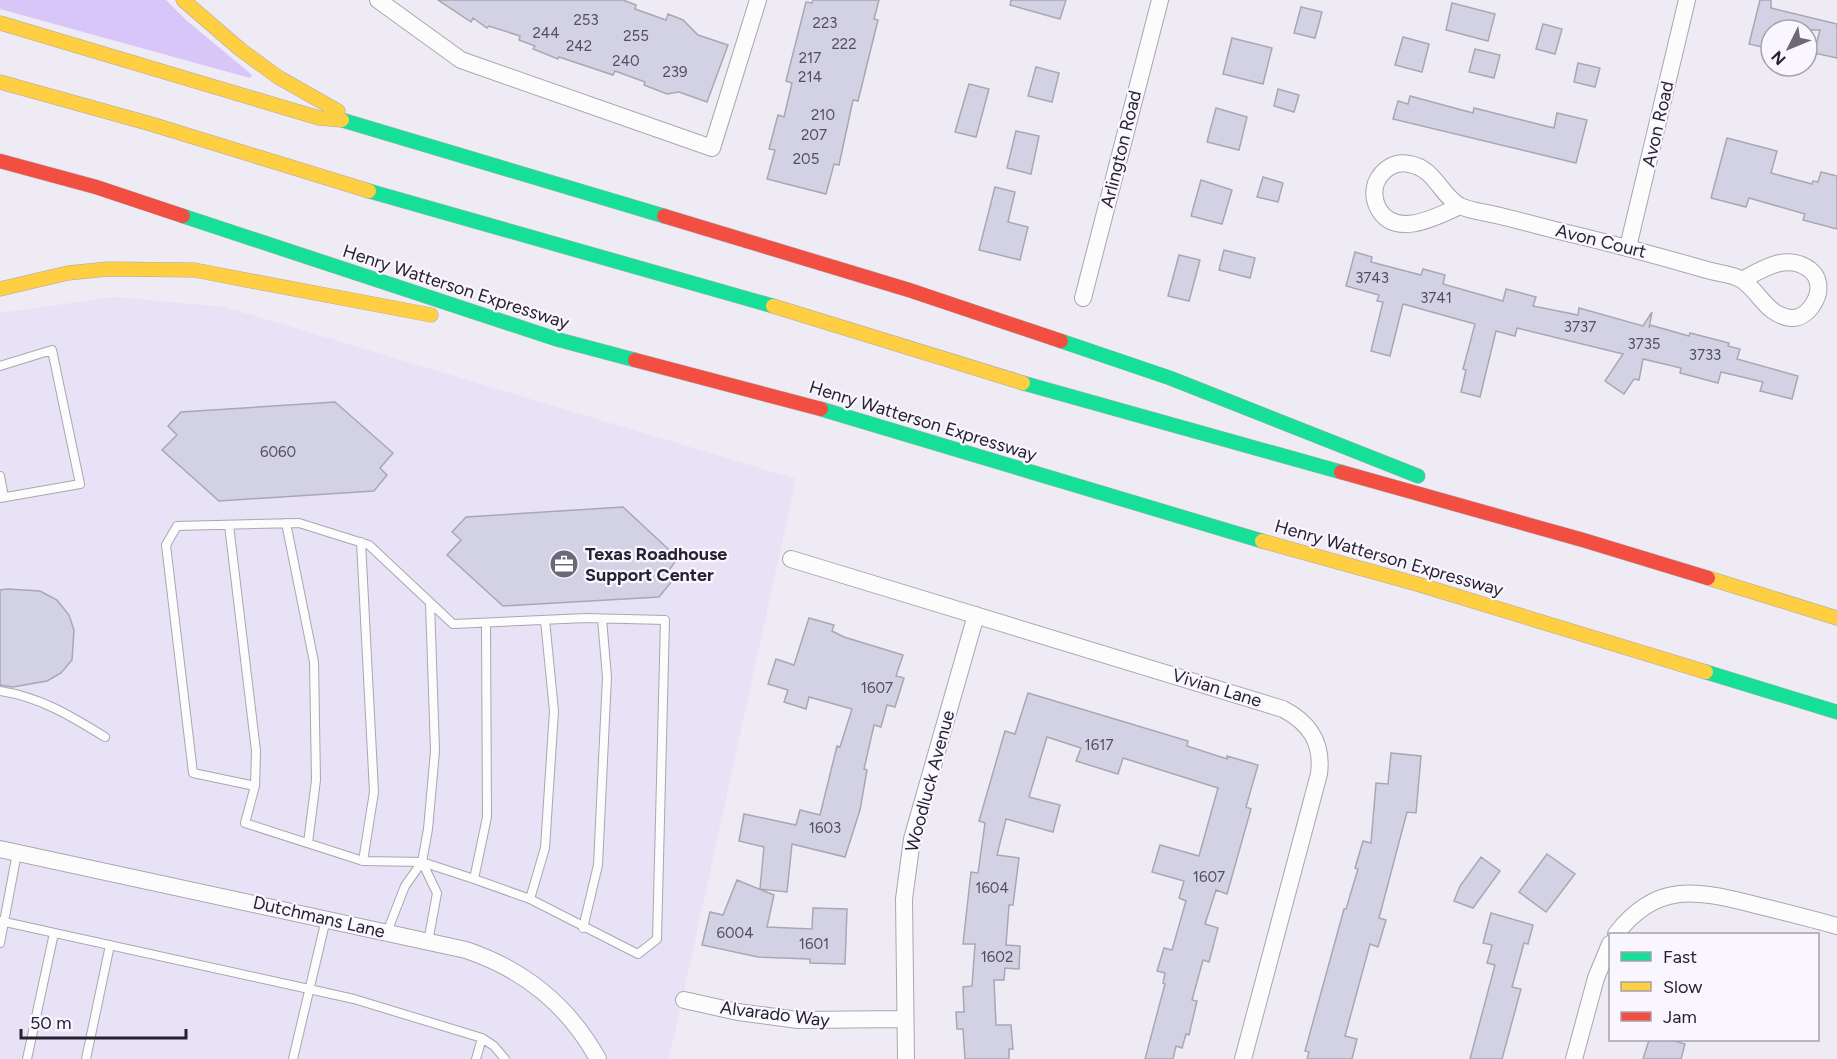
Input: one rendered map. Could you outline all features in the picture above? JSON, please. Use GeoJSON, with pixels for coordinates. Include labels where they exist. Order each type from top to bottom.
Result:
{"type":"FeatureCollection","features":[{"type":"Feature","properties":{"kind":"highway"},"geometry":{"type":"LineString","coordinates":[[183,0],[250,57],[351,121]]}},
{"type":"Feature","properties":{"kind":"highway"},"geometry":{"type":"LineString","coordinates":[[0,23],[319,118],[351,121],[909,290],[1170,378],[1583,540]]}},
{"type":"Feature","properties":{"kind":"highway"},"geometry":{"type":"LineString","coordinates":[[0,82],[151,124],[419,206],[726,291],[1052,392],[1583,540],[1837,618]]}},
{"type":"Feature","properties":{"kind":"highway","name":"Henry Watterson Expressway"},"geometry":{"type":"LineString","coordinates":[[0,161],[96,187],[556,339],[794,401],[1209,526],[1428,587],[1837,712]]}},
{"type":"Feature","properties":{"kind":"highway"},"geometry":{"type":"LineString","coordinates":[[0,289],[68,273],[108,269],[194,270],[556,339]]}},
{"type":"Feature","properties":{"kind":"street"},"geometry":{"type":"LineString","coordinates":[[378,0],[461,60],[712,148],[758,0]]}},
{"type":"Feature","properties":{"kind":"street","name":"Arlington Road"},"geometry":{"type":"LineString","coordinates":[[1083,298],[1160,0]]}},
{"type":"Feature","properties":{"kind":"street","name":"Avon Road"},"geometry":{"type":"LineString","coordinates":[[1628,248],[1687,0]]}},
{"type":"Feature","properties":{"kind":"street"},"geometry":{"type":"LineString","coordinates":[[1407,163],[1423,168],[1460,206],[1423,222],[1407,224],[1392,221],[1381,214],[1373,200],[1376,183],[1383,172],[1393,164],[1407,163]]}},
{"type":"Feature","properties":{"kind":"street","name":"Avon Court"},"geometry":{"type":"LineString","coordinates":[[1460,206],[1628,248],[1742,280]]}},
{"type":"Feature","properties":{"kind":"street","name":"Vivian Lane"},"geometry":{"type":"LineString","coordinates":[[791,559],[1283,709],[1298,717],[1311,731],[1319,747],[1319,774],[1243,1059]]}},
{"type":"Feature","properties":{"kind":"street","name":"Woodluck Avenue"},"geometry":{"type":"LineString","coordinates":[[906,1059],[904,899],[912,839],[976,615]]}},
{"type":"Feature","properties":{"kind":"street","name":"Dutchmans Lane"},"geometry":{"type":"LineString","coordinates":[[0,849],[387,932],[490,958],[534,983],[572,1019],[598,1059]]}},
{"type":"Feature","properties":{"kind":"street"},"geometry":{"type":"LineString","coordinates":[[1617,933],[1641,908],[1658,898],[1680,892],[1716,895],[1837,926]]}},
{"type":"Feature","properties":{"kind":"street"},"geometry":{"type":"LineString","coordinates":[[1574,1059],[1596,978],[1609,949]]}},
{"type":"Feature","properties":{"kind":"street","name":"Alvarado Way"},"geometry":{"type":"LineString","coordinates":[[684,1000],[798,1020],[904,1019]]}},
{"type":"Feature","properties":{"kind":"lane"},"geometry":{"type":"LineString","coordinates":[[0,366],[52,350],[80,484],[2,497],[0,476]]}},
{"type":"Feature","properties":{"kind":"lane"},"geometry":{"type":"LineString","coordinates":[[286,523],[314,662],[316,780],[308,843]]}},
{"type":"Feature","properties":{"kind":"lane"},"geometry":{"type":"LineString","coordinates":[[229,525],[256,751],[255,786],[245,823],[363,861],[422,862],[474,879],[530,899],[638,954],[657,939],[665,620],[545,620],[453,624],[369,545],[361,542],[298,523],[177,526],[166,545],[193,773],[255,786]]}},
{"type":"Feature","properties":{"kind":"lane"},"geometry":{"type":"LineString","coordinates":[[361,542],[374,792],[363,861]]}},
{"type":"Feature","properties":{"kind":"lane"},"geometry":{"type":"LineString","coordinates":[[387,932],[405,886],[422,862],[435,751],[430,603]]}},
{"type":"Feature","properties":{"kind":"lane"},"geometry":{"type":"LineString","coordinates":[[583,928],[598,865],[607,677],[602,619]]}},
{"type":"Feature","properties":{"kind":"lane"},"geometry":{"type":"LineString","coordinates":[[530,899],[545,848],[554,711],[545,620]]}},
{"type":"Feature","properties":{"kind":"lane"},"geometry":{"type":"LineString","coordinates":[[474,879],[487,817],[486,623]]}},
{"type":"Feature","properties":{"kind":"lane"},"geometry":{"type":"LineString","coordinates":[[0,691],[18,694],[60,709],[105,737]]}},
{"type":"Feature","properties":{"kind":"lane"},"geometry":{"type":"LineString","coordinates":[[0,943],[2,922],[17,853]]}},
{"type":"Feature","properties":{"kind":"lane"},"geometry":{"type":"LineString","coordinates":[[422,862],[437,893],[428,942]]}},
{"type":"Feature","properties":{"kind":"lane"},"geometry":{"type":"LineString","coordinates":[[293,1059],[326,919]]}},
{"type":"Feature","properties":{"kind":"lane"},"geometry":{"type":"LineString","coordinates":[[2,922],[354,999],[482,1038],[494,1046],[505,1059]]}},
{"type":"Feature","properties":{"kind":"lane"},"geometry":{"type":"LineString","coordinates":[[27,1059],[54,933]]}},
{"type":"Feature","properties":{"kind":"lane"},"geometry":{"type":"LineString","coordinates":[[86,1059],[110,945]]}},
{"type":"Feature","properties":{"kind":"lane"},"geometry":{"type":"LineString","coordinates":[[476,1059],[482,1038]]}},
{"type":"Feature","properties":{"kind":"shaded area"},"geometry":{"type":"Polygon","coordinates":[[[0,0],[166,0],[186,20],[252,75],[250,78],[0,9],[0,0]]]}},
{"type":"Feature","properties":{"kind":"shaded area"},"geometry":{"type":"Polygon","coordinates":[[[114,297],[225,307],[796,479],[669,1059],[0,1059],[0,313],[114,297]]]}},
{"type":"Feature","properties":{"kind":"building"},"geometry":{"type":"Polygon","coordinates":[[[438,0],[623,0],[636,5],[635,9],[666,20],[668,14],[683,20],[698,35],[728,45],[707,102],[679,92],[667,94],[644,85],[645,82],[615,71],[613,75],[559,57],[558,59],[533,49],[535,46],[519,40],[520,36],[489,26],[487,28],[473,18],[471,22],[438,0]]]}},
{"type":"Feature","properties":{"kind":"building"},"geometry":{"type":"Polygon","coordinates":[[[813,0],[879,0],[874,19],[878,20],[858,101],[853,100],[839,165],[834,164],[826,194],[767,179],[775,150],[769,149],[778,115],[784,117],[792,83],[786,81],[806,2],[812,3],[813,0]]]}},
{"type":"Feature","properties":{"kind":"building"},"geometry":{"type":"Polygon","coordinates":[[[1011,0],[1066,0],[1060,19],[1010,5],[1011,0]]]}},
{"type":"Feature","properties":{"kind":"building"},"geometry":{"type":"Polygon","coordinates":[[[1760,0],[1771,0],[1771,8],[1812,18],[1759,18],[1759,46],[1749,44],[1760,0]]]}},
{"type":"Feature","properties":{"kind":"building"},"geometry":{"type":"Polygon","coordinates":[[[1452,3],[1495,14],[1488,41],[1446,30],[1452,3]]]}},
{"type":"Feature","properties":{"kind":"building"},"geometry":{"type":"Polygon","coordinates":[[[1301,7],[1322,12],[1315,38],[1294,33],[1301,7]]]}},
{"type":"Feature","properties":{"kind":"building"},"geometry":{"type":"Polygon","coordinates":[[[1819,20],[1837,24],[1837,58],[1819,54],[1819,20]]]}},
{"type":"Feature","properties":{"kind":"building"},"geometry":{"type":"Polygon","coordinates":[[[1543,24],[1562,29],[1555,54],[1536,49],[1543,24]]]}},
{"type":"Feature","properties":{"kind":"building"},"geometry":{"type":"Polygon","coordinates":[[[1403,37],[1429,44],[1422,72],[1395,65],[1403,37]]]}},
{"type":"Feature","properties":{"kind":"building"},"geometry":{"type":"Polygon","coordinates":[[[1232,38],[1272,48],[1263,84],[1223,74],[1232,38]]]}},
{"type":"Feature","properties":{"kind":"building"},"geometry":{"type":"Polygon","coordinates":[[[1475,49],[1500,55],[1494,78],[1469,72],[1475,49]]]}},
{"type":"Feature","properties":{"kind":"building"},"geometry":{"type":"Polygon","coordinates":[[[1578,63],[1600,68],[1595,87],[1574,82],[1578,63]]]}},
{"type":"Feature","properties":{"kind":"building"},"geometry":{"type":"Polygon","coordinates":[[[1036,67],[1059,73],[1052,102],[1028,96],[1036,67]]]}},
{"type":"Feature","properties":{"kind":"building"},"geometry":{"type":"Polygon","coordinates":[[[969,84],[989,89],[976,137],[955,132],[969,84]]]}},
{"type":"Feature","properties":{"kind":"building"},"geometry":{"type":"Polygon","coordinates":[[[1278,89],[1299,95],[1294,112],[1274,106],[1278,89]]]}},
{"type":"Feature","properties":{"kind":"building"},"geometry":{"type":"Polygon","coordinates":[[[1410,96],[1473,113],[1474,108],[1554,128],[1557,113],[1587,120],[1576,163],[1393,119],[1398,101],[1408,104],[1410,96]]]}},
{"type":"Feature","properties":{"kind":"building"},"geometry":{"type":"Polygon","coordinates":[[[1216,108],[1247,117],[1239,150],[1207,142],[1216,108]]]}},
{"type":"Feature","properties":{"kind":"building"},"geometry":{"type":"Polygon","coordinates":[[[1016,131],[1039,136],[1031,174],[1007,168],[1016,131]]]}},
{"type":"Feature","properties":{"kind":"building"},"geometry":{"type":"Polygon","coordinates":[[[1727,138],[1777,151],[1771,173],[1812,184],[1813,181],[1818,182],[1821,172],[1837,176],[1837,229],[1803,220],[1805,214],[1749,198],[1746,207],[1711,198],[1727,138]]]}},
{"type":"Feature","properties":{"kind":"building"},"geometry":{"type":"Polygon","coordinates":[[[1263,177],[1283,183],[1278,202],[1257,197],[1263,177]]]}},
{"type":"Feature","properties":{"kind":"building"},"geometry":{"type":"Polygon","coordinates":[[[1201,180],[1232,190],[1222,224],[1191,216],[1201,180]]]}},
{"type":"Feature","properties":{"kind":"building"},"geometry":{"type":"Polygon","coordinates":[[[995,187],[1015,192],[1008,222],[1028,227],[1020,260],[979,250],[995,187]]]}},
{"type":"Feature","properties":{"kind":"building"},"geometry":{"type":"Polygon","coordinates":[[[1224,250],[1255,258],[1250,278],[1219,270],[1224,250]]]}},
{"type":"Feature","properties":{"kind":"building"},"geometry":{"type":"Polygon","coordinates":[[[1355,252],[1372,257],[1371,262],[1421,275],[1423,269],[1445,275],[1443,284],[1503,301],[1506,289],[1536,297],[1533,306],[1578,315],[1579,308],[1643,326],[1652,312],[1649,328],[1650,325],[1689,336],[1690,333],[1729,343],[1728,346],[1740,349],[1737,359],[1798,376],[1792,399],[1760,391],[1763,382],[1721,372],[1718,383],[1680,373],[1681,368],[1643,359],[1639,380],[1634,379],[1624,394],[1605,381],[1623,354],[1517,328],[1515,336],[1496,331],[1480,397],[1461,392],[1466,370],[1463,369],[1475,324],[1403,304],[1390,356],[1371,351],[1383,302],[1377,301],[1379,295],[1346,286],[1355,252]]]}},
{"type":"Feature","properties":{"kind":"building"},"geometry":{"type":"Polygon","coordinates":[[[1179,255],[1200,260],[1189,301],[1168,296],[1179,255]]]}},
{"type":"Feature","properties":{"kind":"building"},"geometry":{"type":"Polygon","coordinates":[[[335,402],[393,453],[380,468],[387,475],[374,491],[219,501],[162,450],[177,435],[168,426],[181,412],[335,402]]]}},
{"type":"Feature","properties":{"kind":"building"},"geometry":{"type":"Polygon","coordinates":[[[623,507],[678,558],[666,574],[672,581],[659,597],[503,606],[447,555],[461,540],[452,532],[466,517],[623,507]]]}},
{"type":"Feature","properties":{"kind":"building"},"geometry":{"type":"Polygon","coordinates":[[[0,590],[40,591],[57,600],[69,615],[74,630],[72,660],[61,673],[47,681],[13,687],[0,685],[0,590]]]}},
{"type":"Feature","properties":{"kind":"building"},"geometry":{"type":"Polygon","coordinates":[[[809,618],[834,625],[832,631],[844,637],[903,655],[896,676],[904,678],[895,707],[887,705],[881,727],[874,725],[864,769],[867,770],[860,810],[845,857],[792,844],[787,892],[760,889],[764,847],[739,841],[744,814],[796,825],[800,810],[820,815],[837,746],[840,747],[852,709],[809,697],[806,709],[784,702],[788,690],[768,684],[776,659],[794,665],[809,618]]]}},
{"type":"Feature","properties":{"kind":"building"},"geometry":{"type":"Polygon","coordinates":[[[1028,693],[1188,741],[1187,746],[1227,759],[1227,756],[1258,765],[1246,807],[1251,809],[1227,894],[1216,890],[1205,924],[1218,928],[1209,962],[1203,960],[1192,1000],[1197,1001],[1189,1035],[1186,1034],[1182,1048],[1176,1046],[1173,1059],[1145,1059],[1165,984],[1163,983],[1165,973],[1157,971],[1164,948],[1172,950],[1186,901],[1179,898],[1184,881],[1152,872],[1160,845],[1199,856],[1218,788],[1123,758],[1118,774],[1076,761],[1081,748],[1047,737],[1029,797],[1060,805],[1053,832],[1006,819],[997,855],[1019,858],[1013,905],[1009,905],[1006,945],[1020,946],[1019,969],[1005,968],[1004,980],[994,980],[996,1025],[1011,1025],[1013,1049],[1009,1049],[1009,1059],[965,1059],[963,1029],[957,1029],[956,1012],[964,1012],[963,987],[972,986],[975,944],[963,944],[971,872],[978,873],[985,823],[979,821],[1005,731],[1015,734],[1028,693]]]}},
{"type":"Feature","properties":{"kind":"building"},"geometry":{"type":"Polygon","coordinates":[[[1391,753],[1421,756],[1416,813],[1407,812],[1379,918],[1386,920],[1378,947],[1370,944],[1345,1036],[1357,1039],[1352,1059],[1307,1059],[1309,1052],[1305,1051],[1344,909],[1346,909],[1358,869],[1355,868],[1363,841],[1371,843],[1376,783],[1388,784],[1391,753]]]}},
{"type":"Feature","properties":{"kind":"building"},"geometry":{"type":"Polygon","coordinates":[[[1547,854],[1575,874],[1546,912],[1519,892],[1547,854]]]}},
{"type":"Feature","properties":{"kind":"building"},"geometry":{"type":"Polygon","coordinates":[[[1481,857],[1500,871],[1473,908],[1454,901],[1460,886],[1481,857]]]}},
{"type":"Feature","properties":{"kind":"building"},"geometry":{"type":"Polygon","coordinates":[[[737,880],[774,895],[767,927],[812,929],[813,908],[847,909],[845,964],[810,963],[810,959],[758,957],[702,945],[710,912],[723,915],[737,880]]]}},
{"type":"Feature","properties":{"kind":"building"},"geometry":{"type":"Polygon","coordinates":[[[1491,913],[1533,925],[1528,944],[1524,943],[1512,987],[1521,989],[1502,1059],[1470,1059],[1495,965],[1487,963],[1492,945],[1483,943],[1491,913]]]}},
{"type":"Feature","properties":{"kind":"building"},"geometry":{"type":"Polygon","coordinates":[[[1649,1041],[1675,1041],[1685,1044],[1681,1059],[1643,1059],[1649,1041]]]}},
{"type":"Feature","properties":{"kind":"traffic: fast"},"geometry":{"type":"LineString","coordinates":[[342,120],[664,216]]}},
{"type":"Feature","properties":{"kind":"traffic: fast"},"geometry":{"type":"LineString","coordinates":[[369,191],[773,306]]}},
{"type":"Feature","properties":{"kind":"traffic: fast"},"geometry":{"type":"LineString","coordinates":[[183,216],[556,339],[635,360]]}},
{"type":"Feature","properties":{"kind":"traffic: fast"},"geometry":{"type":"LineString","coordinates":[[1061,341],[1170,378],[1418,476]]}},
{"type":"Feature","properties":{"kind":"traffic: fast"},"geometry":{"type":"LineString","coordinates":[[1023,383],[1341,472]]}},
{"type":"Feature","properties":{"kind":"traffic: fast"},"geometry":{"type":"LineString","coordinates":[[821,409],[1262,541]]}},
{"type":"Feature","properties":{"kind":"traffic: fast"},"geometry":{"type":"LineString","coordinates":[[1706,672],[1837,712]]}},
{"type":"Feature","properties":{"kind":"traffic: slow"},"geometry":{"type":"LineString","coordinates":[[183,0],[241,50],[278,77],[338,111]]}},
{"type":"Feature","properties":{"kind":"traffic: slow"},"geometry":{"type":"LineString","coordinates":[[0,23],[319,118],[342,120]]}},
{"type":"Feature","properties":{"kind":"traffic: slow"},"geometry":{"type":"LineString","coordinates":[[0,82],[151,124],[369,191]]}},
{"type":"Feature","properties":{"kind":"traffic: slow"},"geometry":{"type":"LineString","coordinates":[[0,289],[68,273],[108,269],[194,270],[431,315]]}},
{"type":"Feature","properties":{"kind":"traffic: slow"},"geometry":{"type":"LineString","coordinates":[[773,306],[1023,383]]}},
{"type":"Feature","properties":{"kind":"traffic: slow"},"geometry":{"type":"LineString","coordinates":[[1262,541],[1417,584],[1706,672]]}},
{"type":"Feature","properties":{"kind":"traffic: slow"},"geometry":{"type":"LineString","coordinates":[[1708,578],[1837,618]]}},
{"type":"Feature","properties":{"kind":"traffic: jam"},"geometry":{"type":"LineString","coordinates":[[0,161],[96,187],[183,216]]}},
{"type":"Feature","properties":{"kind":"traffic: jam"},"geometry":{"type":"LineString","coordinates":[[664,216],[909,290],[1061,341]]}},
{"type":"Feature","properties":{"kind":"traffic: jam"},"geometry":{"type":"LineString","coordinates":[[635,360],[821,409]]}},
{"type":"Feature","properties":{"kind":"traffic: jam"},"geometry":{"type":"LineString","coordinates":[[1341,472],[1583,540],[1708,578]]}},
{"type":"Feature","properties":{"kind":"place","name":"Texas Roadhouse Support Center"},"geometry":{"type":"Point","coordinates":[564,564]}}]}
